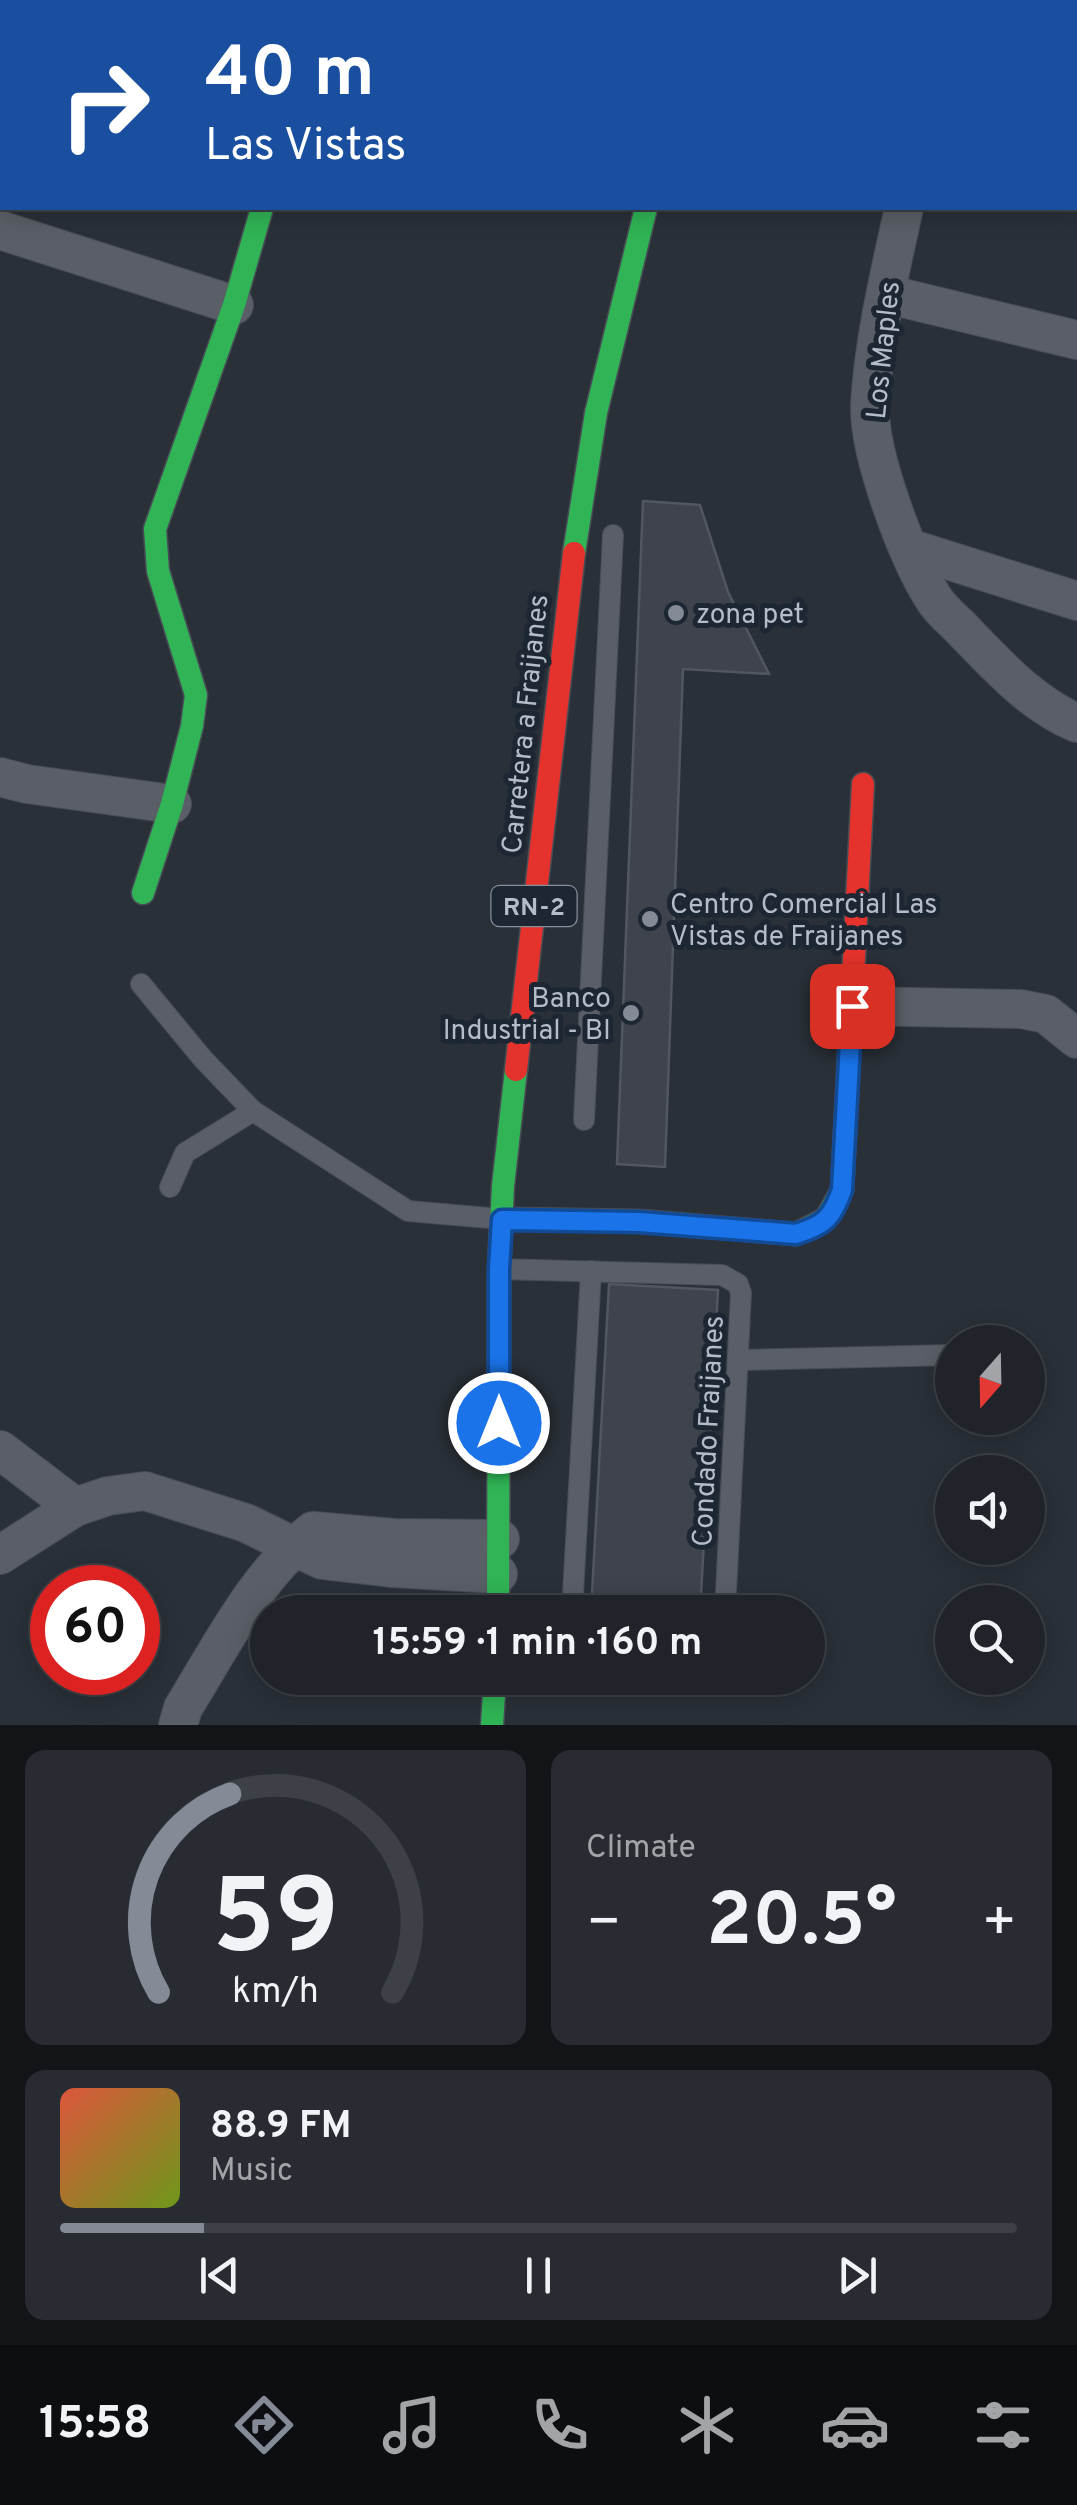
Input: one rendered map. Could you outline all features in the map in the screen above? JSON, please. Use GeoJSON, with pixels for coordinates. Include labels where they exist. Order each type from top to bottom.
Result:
{"type":"FeatureCollection","features":[{"type":"Feature","properties":{"kind":"street"},"geometry":{"type":"LineString","coordinates":[[142,893],[172,804],[196,695],[158,571],[154,529],[234,306],[261,210]]}},
{"type":"Feature","properties":{"kind":"street","name":"Carretera a Fraijanes"},"geometry":{"type":"LineString","coordinates":[[498,1595],[499,1269],[503,1186],[570,580],[596,412],[646,210]]}},
{"type":"Feature","properties":{"kind":"street","name":"Los Maples"},"geometry":{"type":"LineString","coordinates":[[904,210],[886,294],[870,406],[875,453],[909,548],[934,600],[995,663],[1056,715],[1077,724]]}},
{"type":"Feature","properties":{"kind":"street"},"geometry":{"type":"LineString","coordinates":[[0,230],[234,306]]}},
{"type":"Feature","properties":{"kind":"street"},"geometry":{"type":"LineString","coordinates":[[886,294],[1077,340]]}},
{"type":"Feature","properties":{"kind":"street"},"geometry":{"type":"LineString","coordinates":[[909,548],[1077,601]]}},
{"type":"Feature","properties":{"kind":"street"},"geometry":{"type":"LineString","coordinates":[[0,776],[28,784],[172,804]]}},
{"type":"Feature","properties":{"kind":"street"},"geometry":{"type":"LineString","coordinates":[[502,1220],[639,1222],[796,1234],[820,1226],[836,1207],[842,1190],[863,784]]}},
{"type":"Feature","properties":{"kind":"street"},"geometry":{"type":"LineString","coordinates":[[852,1006],[1021,1009],[1046,1014],[1077,1038]]}},
{"type":"Feature","properties":{"kind":"street"},"geometry":{"type":"LineString","coordinates":[[0,1450],[75,1507]]}},
{"type":"Feature","properties":{"kind":"street"},"geometry":{"type":"LineString","coordinates":[[0,1555],[75,1507],[108,1496],[145,1491],[246,1522],[294,1546]]}},
{"type":"Feature","properties":{"kind":"street"},"geometry":{"type":"LineString","coordinates":[[178,1725],[183,1708],[249,1602],[294,1546],[313,1532],[394,1538],[499,1556]]}},
{"type":"Feature","properties":{"kind":"street"},"geometry":{"type":"LineString","coordinates":[[492,1725],[494,1695]]}},
{"type":"Feature","properties":{"kind":"lane"},"geometry":{"type":"LineString","coordinates":[[584,1120],[613,534]]}},
{"type":"Feature","properties":{"kind":"lane"},"geometry":{"type":"LineString","coordinates":[[570,580],[610,582]]}},
{"type":"Feature","properties":{"kind":"lane"},"geometry":{"type":"LineString","coordinates":[[140,984],[253,1110],[408,1211],[502,1220]]}},
{"type":"Feature","properties":{"kind":"lane"},"geometry":{"type":"LineString","coordinates":[[170,1187],[185,1153],[253,1110]]}},
{"type":"Feature","properties":{"kind":"lane","name":"Condado Fraijanes"},"geometry":{"type":"LineString","coordinates":[[499,1269],[731,1278],[742,1294],[726,1595]]}},
{"type":"Feature","properties":{"kind":"lane"},"geometry":{"type":"LineString","coordinates":[[573,1595],[591,1271]]}},
{"type":"Feature","properties":{"kind":"lane"},"geometry":{"type":"LineString","coordinates":[[740,1360],[935,1355]]}},
{"type":"Feature","properties":{"kind":"building","name":"Centro Comercial Las Vistas de Fraijanes"},"geometry":{"type":"Polygon","coordinates":[[[643,501],[700,505],[728,592],[769,674],[683,669],[665,1167],[617,1164],[643,501]]]}},
{"type":"Feature","properties":{"kind":"building"},"geometry":{"type":"Polygon","coordinates":[[[609,1284],[718,1290],[701,1595],[592,1595],[609,1284]]]}},
{"type":"Feature","properties":{"kind":"traffic: fast"},"geometry":{"type":"LineString","coordinates":[[143,893],[172,804],[196,695],[158,571],[155,529],[234,305],[261,210]]}},
{"type":"Feature","properties":{"kind":"traffic: fast"},"geometry":{"type":"LineString","coordinates":[[574,553],[596,413],[646,210]]}},
{"type":"Feature","properties":{"kind":"traffic: fast"},"geometry":{"type":"LineString","coordinates":[[498,1595],[499,1269],[503,1186],[516,1070]]}},
{"type":"Feature","properties":{"kind":"traffic: fast"},"geometry":{"type":"LineString","coordinates":[[502,1219],[639,1221],[796,1234],[826,1219],[842,1190],[846,1114]]}},
{"type":"Feature","properties":{"kind":"traffic: fast"},"geometry":{"type":"LineString","coordinates":[[492,1725],[494,1695]]}},
{"type":"Feature","properties":{"kind":"traffic: jam"},"geometry":{"type":"LineString","coordinates":[[516,1070],[574,553]]}},
{"type":"Feature","properties":{"kind":"traffic: jam"},"geometry":{"type":"LineString","coordinates":[[846,1114],[863,784]]}},
{"type":"Feature","properties":{"kind":"place","name":"zona pet"},"geometry":{"type":"Point","coordinates":[676,613]}},
{"type":"Feature","properties":{"kind":"place","name":"Centro Comercial Las Vistas de Fraijanes"},"geometry":{"type":"Point","coordinates":[650,919]}},
{"type":"Feature","properties":{"kind":"place","name":"Banco Industrial - BI"},"geometry":{"type":"Point","coordinates":[631,1013]}},
{"type":"Feature","properties":{"kind":"route"},"geometry":{"type":"LineString","coordinates":[[499,1423],[502,1220],[639,1222],[796,1234],[820,1226],[836,1207],[842,1190],[852,1006]]}}]}
